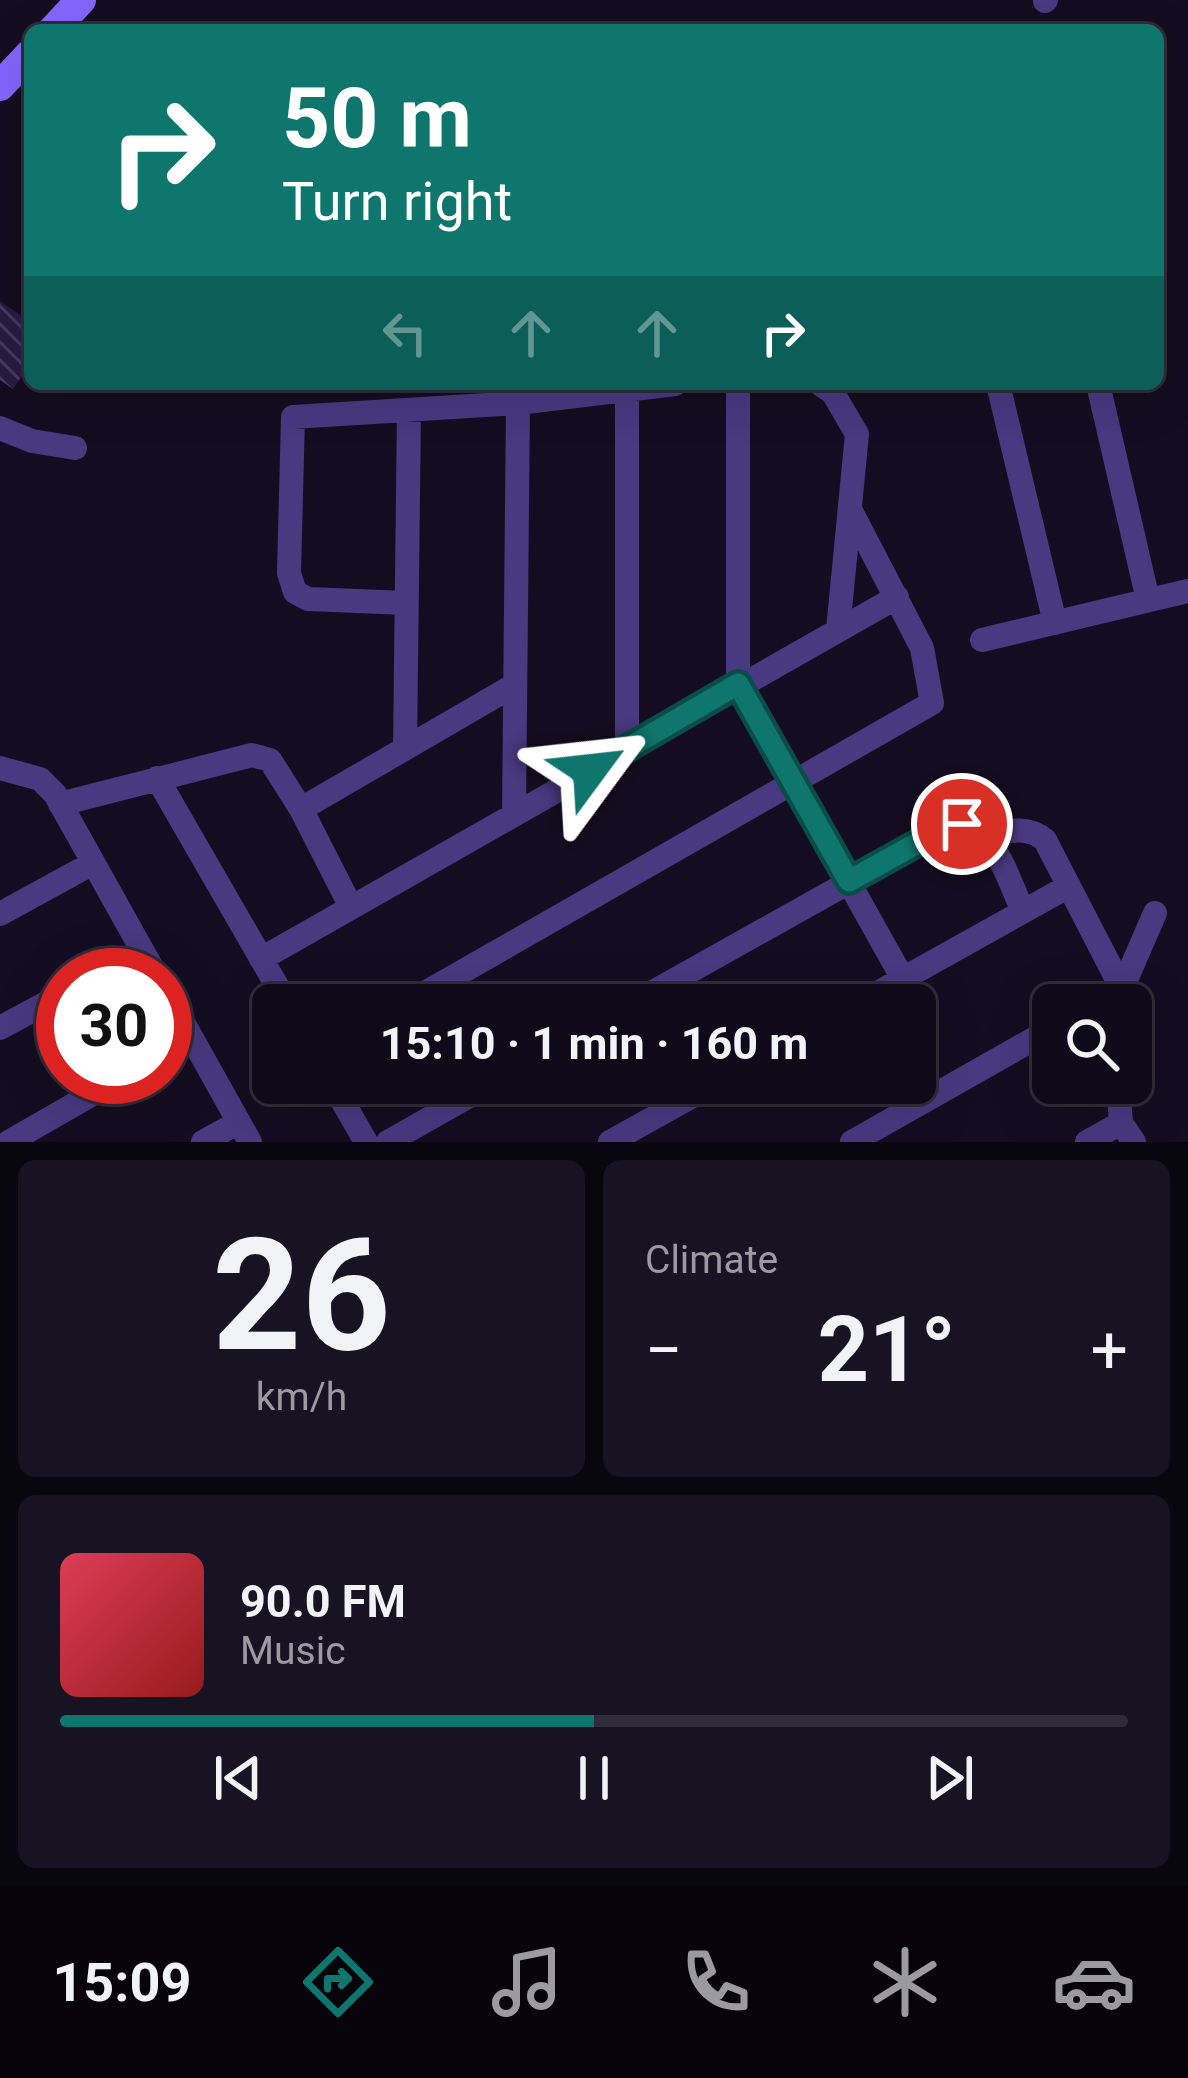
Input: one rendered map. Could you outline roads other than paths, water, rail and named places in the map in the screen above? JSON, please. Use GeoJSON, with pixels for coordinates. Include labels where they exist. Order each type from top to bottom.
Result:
{"type":"FeatureCollection","features":[{"type":"Feature","properties":{"kind":"main road"},"geometry":{"type":"LineString","coordinates":[[59,24],[81,0]]}},
{"type":"Feature","properties":{"kind":"main road"},"geometry":{"type":"LineString","coordinates":[[0,86],[24,60]]}},
{"type":"Feature","properties":{"kind":"street"},"geometry":{"type":"LineString","coordinates":[[406,603],[308,599],[295,592],[290,574],[293,417],[518,403],[627,390],[628,748]]}},
{"type":"Feature","properties":{"kind":"street"},"geometry":{"type":"LineString","coordinates":[[738,390],[738,684],[903,979]]}},
{"type":"Feature","properties":{"kind":"street"},"geometry":{"type":"LineString","coordinates":[[828,390],[857,434],[838,630]]}},
{"type":"Feature","properties":{"kind":"street"},"geometry":{"type":"LineString","coordinates":[[999,390],[1055,622]]}},
{"type":"Feature","properties":{"kind":"street"},"geometry":{"type":"LineString","coordinates":[[1099,390],[1148,600]]}},
{"type":"Feature","properties":{"kind":"street"},"geometry":{"type":"LineString","coordinates":[[514,813],[518,403]]}},
{"type":"Feature","properties":{"kind":"street"},"geometry":{"type":"LineString","coordinates":[[405,748],[410,410]]}},
{"type":"Feature","properties":{"kind":"street"},"geometry":{"type":"LineString","coordinates":[[0,428],[32,441],[75,448]]}},
{"type":"Feature","properties":{"kind":"street"},"geometry":{"type":"LineString","coordinates":[[441,984],[932,703],[922,648],[851,511]]}},
{"type":"Feature","properties":{"kind":"street"},"geometry":{"type":"LineString","coordinates":[[982,640],[1188,591]]}},
{"type":"Feature","properties":{"kind":"street"},"geometry":{"type":"LineString","coordinates":[[261,958],[897,598]]}},
{"type":"Feature","properties":{"kind":"street"},"geometry":{"type":"LineString","coordinates":[[301,809],[512,686]]}},
{"type":"Feature","properties":{"kind":"street"},"geometry":{"type":"LineString","coordinates":[[60,804],[252,755],[270,760],[351,907]]}},
{"type":"Feature","properties":{"kind":"street"},"geometry":{"type":"LineString","coordinates":[[0,768],[40,779],[60,804],[141,948]]}},
{"type":"Feature","properties":{"kind":"street"},"geometry":{"type":"LineString","coordinates":[[157,778],[276,984]]}},
{"type":"Feature","properties":{"kind":"street"},"geometry":{"type":"LineString","coordinates":[[667,984],[950,825],[962,824],[986,835],[1015,830],[1037,833],[1046,840],[1115,984]]}},
{"type":"Feature","properties":{"kind":"street"},"geometry":{"type":"LineString","coordinates":[[986,835],[1023,911]]}},
{"type":"Feature","properties":{"kind":"street"},"geometry":{"type":"LineString","coordinates":[[0,914],[93,863]]}},
{"type":"Feature","properties":{"kind":"street"},"geometry":{"type":"LineString","coordinates":[[894,984],[1069,886]]}},
{"type":"Feature","properties":{"kind":"street"},"geometry":{"type":"LineString","coordinates":[[1126,984],[1155,913]]}},
{"type":"Feature","properties":{"kind":"street"},"geometry":{"type":"LineString","coordinates":[[0,1028],[36,1009]]}},
{"type":"Feature","properties":{"kind":"street"},"geometry":{"type":"LineString","coordinates":[[192,1039],[245,1132],[203,1142]]}},
{"type":"Feature","properties":{"kind":"street"},"geometry":{"type":"LineString","coordinates":[[852,1142],[1032,1040]]}},
{"type":"Feature","properties":{"kind":"street"},"geometry":{"type":"LineString","coordinates":[[10,1142],[75,1104]]}},
{"type":"Feature","properties":{"kind":"street"},"geometry":{"type":"LineString","coordinates":[[344,1104],[366,1142]]}},
{"type":"Feature","properties":{"kind":"street"},"geometry":{"type":"LineString","coordinates":[[388,1142],[455,1104]]}},
{"type":"Feature","properties":{"kind":"street"},"geometry":{"type":"LineString","coordinates":[[610,1142],[678,1104]]}},
{"type":"Feature","properties":{"kind":"street"},"geometry":{"type":"LineString","coordinates":[[1087,1142],[1128,1132]]}}]}
